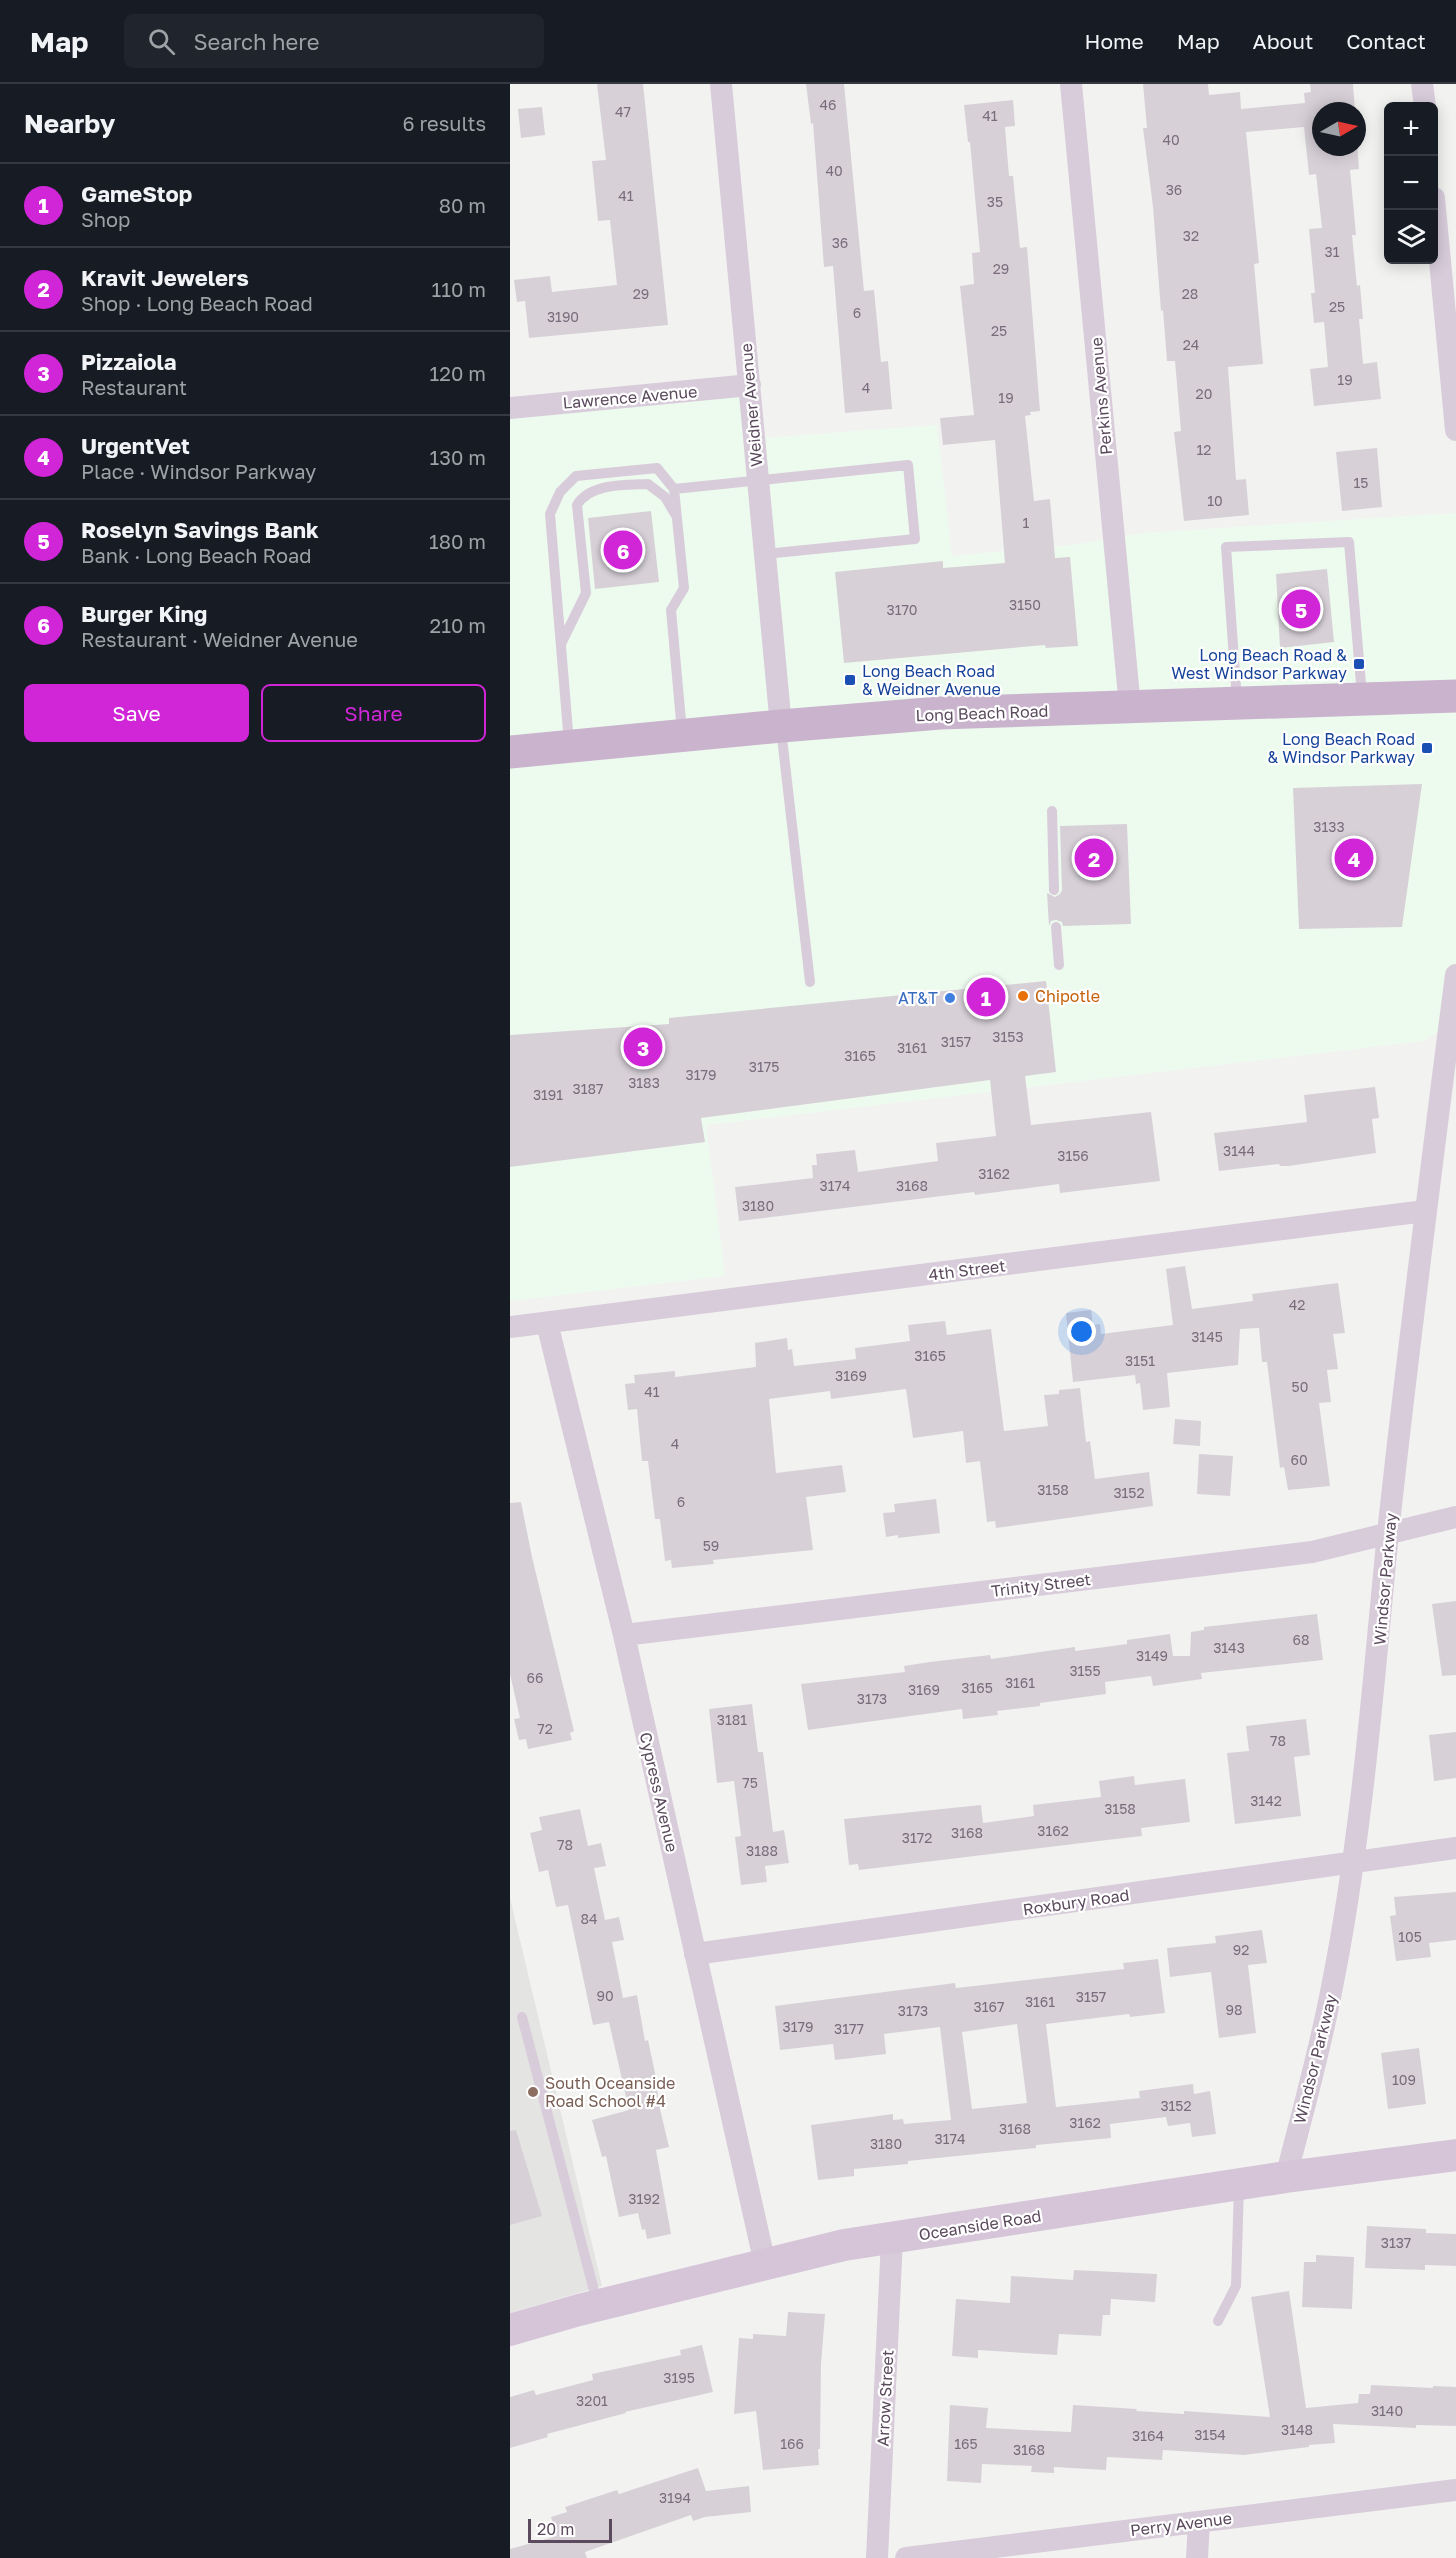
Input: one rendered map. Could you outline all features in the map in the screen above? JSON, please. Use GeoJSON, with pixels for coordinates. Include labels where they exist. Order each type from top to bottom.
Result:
{"type":"FeatureCollection","features":[{"type":"Feature","properties":{"kind":"main road","name":"Long Beach Road"},"geometry":{"type":"LineString","coordinates":[[510,752],[940,713],[1456,696]]}},
{"type":"Feature","properties":{"kind":"main road","name":"Oceanside Road"},"geometry":{"type":"LineString","coordinates":[[510,2330],[598,2305],[844,2245],[1286,2177],[1456,2155]]}},
{"type":"Feature","properties":{"kind":"street","name":"Weidner Avenue"},"geometry":{"type":"LineString","coordinates":[[721,84],[781,726]]}},
{"type":"Feature","properties":{"kind":"street","name":"Perkins Avenue"},"geometry":{"type":"LineString","coordinates":[[1071,84],[1130,707]]}},
{"type":"Feature","properties":{"kind":"street"},"geometry":{"type":"LineString","coordinates":[[1422,84],[1424,102]]}},
{"type":"Feature","properties":{"kind":"street"},"geometry":{"type":"LineString","coordinates":[[1435,210],[1456,430]]}},
{"type":"Feature","properties":{"kind":"street","name":"Lawrence Avenue"},"geometry":{"type":"LineString","coordinates":[[510,408],[750,386]]}},
{"type":"Feature","properties":{"kind":"street","name":"Windsor Parkway"},"geometry":{"type":"LineString","coordinates":[[1286,2177],[1332,1988],[1352,1864],[1374,1694],[1388,1534],[1425,1211],[1456,975]]}},
{"type":"Feature","properties":{"kind":"street","name":"4th Street"},"geometry":{"type":"LineString","coordinates":[[510,1328],[1425,1211]]}},
{"type":"Feature","properties":{"kind":"street","name":"Cypress Avenue"},"geometry":{"type":"LineString","coordinates":[[547,1323],[624,1635],[765,2264]]}},
{"type":"Feature","properties":{"kind":"street","name":"Trinity Street"},"geometry":{"type":"LineString","coordinates":[[624,1635],[1312,1552],[1456,1517]]}},
{"type":"Feature","properties":{"kind":"street","name":"Roxbury Road"},"geometry":{"type":"LineString","coordinates":[[695,1954],[1456,1848]]}},
{"type":"Feature","properties":{"kind":"street","name":"Arrow Street"},"geometry":{"type":"LineString","coordinates":[[877,2558],[892,2239]]}},
{"type":"Feature","properties":{"kind":"street","name":"Perry Avenue"},"geometry":{"type":"LineString","coordinates":[[906,2558],[1456,2490]]}},
{"type":"Feature","properties":{"kind":"street"},"geometry":{"type":"LineString","coordinates":[[1197,2558],[1198,2522]]}},
{"type":"Feature","properties":{"kind":"lane"},"geometry":{"type":"LineString","coordinates":[[674,489],[908,465],[915,539],[765,554]]}},
{"type":"Feature","properties":{"kind":"lane"},"geometry":{"type":"LineString","coordinates":[[569,746],[550,514],[560,492],[576,476],[657,468],[674,489],[684,588],[671,610],[682,735]]}},
{"type":"Feature","properties":{"kind":"lane"},"geometry":{"type":"LineString","coordinates":[[561,644],[586,592],[577,505],[582,497],[607,486],[648,484],[665,496],[677,519]]}},
{"type":"Feature","properties":{"kind":"lane"},"geometry":{"type":"LineString","coordinates":[[1237,704],[1226,547],[1349,542],[1362,699]]}},
{"type":"Feature","properties":{"kind":"lane"},"geometry":{"type":"LineString","coordinates":[[781,726],[810,982]]}},
{"type":"Feature","properties":{"kind":"lane"},"geometry":{"type":"LineString","coordinates":[[1052,811],[1054,890]]}},
{"type":"Feature","properties":{"kind":"lane"},"geometry":{"type":"LineString","coordinates":[[1056,927],[1059,965]]}},
{"type":"Feature","properties":{"kind":"lane"},"geometry":{"type":"LineString","coordinates":[[522,2017],[598,2305]]}},
{"type":"Feature","properties":{"kind":"lane"},"geometry":{"type":"LineString","coordinates":[[1218,2321],[1236,2286],[1239,2186]]}},
{"type":"Feature","properties":{"kind":"shaded area"},"geometry":{"type":"Polygon","coordinates":[[[742,395],[747,439],[937,425],[952,556],[1079,544],[1142,533],[1456,513],[1456,1020],[1423,1041],[706,1125],[725,1276],[510,1301],[510,417],[742,395]]]}},
{"type":"Feature","properties":{"kind":"shaded area","name":"South Oceanside Road School #4"},"geometry":{"type":"Polygon","coordinates":[[[510,1898],[602,2286],[510,2313],[510,1898]]]}},
{"type":"Feature","properties":{"kind":"building"},"geometry":{"type":"Polygon","coordinates":[[[597,84],[643,84],[668,325],[529,338],[525,301],[517,302],[514,280],[550,276],[552,292],[617,285],[610,220],[598,221],[592,161],[606,160],[597,84]]]}},
{"type":"Feature","properties":{"kind":"building"},"geometry":{"type":"Polygon","coordinates":[[[806,84],[844,84],[864,291],[874,290],[881,362],[888,361],[892,409],[845,413],[833,266],[824,267],[813,123],[811,124],[806,84]]]}},
{"type":"Feature","properties":{"kind":"building"},"geometry":{"type":"Polygon","coordinates":[[[1143,84],[1208,84],[1209,95],[1240,92],[1241,109],[1305,103],[1304,93],[1311,92],[1310,84],[1353,84],[1354,102],[1312,102],[1312,156],[1358,156],[1359,169],[1350,170],[1356,235],[1352,235],[1363,319],[1359,319],[1363,364],[1377,362],[1381,399],[1314,406],[1310,369],[1328,367],[1324,322],[1314,323],[1311,293],[1315,293],[1309,229],[1322,228],[1316,174],[1309,175],[1304,127],[1246,132],[1259,263],[1254,264],[1263,364],[1228,367],[1236,480],[1246,479],[1249,515],[1184,521],[1174,432],[1181,431],[1175,361],[1167,361],[1153,207],[1143,128],[1147,128],[1143,84]]]}},
{"type":"Feature","properties":{"kind":"building"},"geometry":{"type":"Polygon","coordinates":[[[1013,100],[1015,126],[1005,127],[1009,176],[1013,176],[1020,248],[1027,247],[1040,411],[1030,412],[1031,415],[1025,416],[1034,501],[1050,499],[1055,558],[1070,557],[1078,646],[1046,648],[1045,645],[844,663],[835,572],[943,561],[943,568],[1005,563],[995,440],[943,445],[940,418],[974,415],[960,286],[974,284],[972,253],[980,252],[970,142],[968,142],[964,105],[1013,100]]]}},
{"type":"Feature","properties":{"kind":"building"},"geometry":{"type":"Polygon","coordinates":[[[542,107],[545,135],[521,138],[518,109],[542,107]]]}},
{"type":"Feature","properties":{"kind":"building"},"geometry":{"type":"Polygon","coordinates":[[[1377,448],[1382,507],[1342,511],[1336,452],[1377,448]]]}},
{"type":"Feature","properties":{"kind":"building"},"geometry":{"type":"Polygon","coordinates":[[[651,511],[659,582],[595,589],[588,518],[651,511]]]}},
{"type":"Feature","properties":{"kind":"building"},"geometry":{"type":"Polygon","coordinates":[[[1327,569],[1334,642],[1280,648],[1276,574],[1327,569]]]}},
{"type":"Feature","properties":{"kind":"building"},"geometry":{"type":"Polygon","coordinates":[[[1422,784],[1402,927],[1299,929],[1293,788],[1422,784]]]}},
{"type":"Feature","properties":{"kind":"building"},"geometry":{"type":"Polygon","coordinates":[[[1127,824],[1131,924],[1063,926],[1062,922],[1056,920],[1051,921],[1049,926],[1047,893],[1055,897],[1062,890],[1060,826],[1127,824]]]}},
{"type":"Feature","properties":{"kind":"building"},"geometry":{"type":"Polygon","coordinates":[[[1046,981],[1056,1072],[1025,1076],[1031,1125],[1151,1112],[1160,1181],[1060,1193],[1059,1184],[975,1195],[974,1192],[739,1221],[735,1187],[813,1178],[812,1165],[817,1165],[816,1154],[855,1150],[858,1172],[938,1161],[936,1143],[996,1136],[990,1080],[701,1118],[705,1142],[510,1167],[510,1035],[669,1024],[669,1018],[1046,981]]]}},
{"type":"Feature","properties":{"kind":"building"},"geometry":{"type":"Polygon","coordinates":[[[1375,1087],[1379,1118],[1372,1119],[1376,1153],[1289,1166],[1279,1164],[1219,1171],[1214,1133],[1307,1122],[1304,1095],[1375,1087]]]}},
{"type":"Feature","properties":{"kind":"building"},"geometry":{"type":"Polygon","coordinates":[[[1185,1266],[1192,1309],[1253,1301],[1252,1294],[1338,1283],[1345,1333],[1333,1334],[1338,1369],[1327,1370],[1331,1402],[1319,1403],[1330,1486],[1288,1490],[1284,1467],[1280,1468],[1267,1362],[1262,1362],[1259,1328],[1240,1329],[1238,1365],[1167,1373],[1170,1407],[1143,1410],[1140,1383],[1136,1384],[1135,1375],[1073,1382],[1066,1313],[1091,1310],[1093,1325],[1100,1324],[1101,1334],[1173,1325],[1166,1269],[1185,1266]]]}},
{"type":"Feature","properties":{"kind":"building"},"geometry":{"type":"Polygon","coordinates":[[[945,1321],[947,1335],[991,1329],[1004,1431],[1048,1426],[1044,1395],[1059,1394],[1059,1390],[1080,1388],[1086,1442],[1090,1441],[1095,1479],[1149,1472],[1153,1506],[996,1528],[995,1521],[987,1522],[980,1461],[966,1463],[963,1431],[913,1438],[906,1389],[831,1399],[830,1391],[769,1399],[776,1473],[842,1465],[846,1492],[806,1497],[813,1550],[713,1560],[714,1564],[672,1568],[671,1560],[665,1561],[660,1519],[655,1519],[648,1461],[642,1461],[637,1409],[628,1410],[625,1384],[635,1383],[634,1375],[675,1371],[675,1377],[756,1367],[755,1343],[787,1338],[788,1350],[792,1349],[794,1366],[856,1359],[855,1348],[910,1341],[908,1325],[945,1321]]]}},
{"type":"Feature","properties":{"kind":"building"},"geometry":{"type":"Polygon","coordinates":[[[1175,1419],[1201,1421],[1200,1446],[1173,1444],[1175,1419]]]}},
{"type":"Feature","properties":{"kind":"building"},"geometry":{"type":"Polygon","coordinates":[[[1199,1454],[1233,1456],[1230,1496],[1197,1494],[1199,1454]]]}},
{"type":"Feature","properties":{"kind":"building"},"geometry":{"type":"Polygon","coordinates":[[[936,1499],[940,1533],[898,1538],[898,1535],[886,1537],[883,1513],[895,1512],[894,1504],[936,1499]]]}},
{"type":"Feature","properties":{"kind":"building"},"geometry":{"type":"Polygon","coordinates":[[[521,1502],[574,1731],[570,1733],[572,1740],[528,1749],[526,1739],[519,1740],[514,1719],[520,1718],[510,1674],[510,1503],[521,1502]]]}},
{"type":"Feature","properties":{"kind":"building"},"geometry":{"type":"Polygon","coordinates":[[[1456,1601],[1456,1675],[1442,1676],[1432,1604],[1456,1601]]]}},
{"type":"Feature","properties":{"kind":"building"},"geometry":{"type":"Polygon","coordinates":[[[1317,1614],[1323,1660],[1201,1673],[1202,1679],[1153,1686],[1151,1676],[1105,1682],[1106,1694],[997,1711],[998,1715],[963,1719],[962,1709],[808,1730],[801,1684],[905,1672],[904,1666],[930,1662],[990,1655],[991,1659],[1075,1647],[1075,1651],[1127,1644],[1127,1640],[1170,1634],[1173,1656],[1190,1656],[1191,1632],[1204,1630],[1204,1627],[1317,1614]]]}},
{"type":"Feature","properties":{"kind":"building"},"geometry":{"type":"Polygon","coordinates":[[[752,1704],[758,1752],[763,1752],[773,1832],[784,1830],[789,1863],[765,1866],[767,1882],[741,1885],[735,1837],[741,1836],[734,1781],[717,1783],[709,1709],[752,1704]]]}},
{"type":"Feature","properties":{"kind":"building"},"geometry":{"type":"Polygon","coordinates":[[[1306,1719],[1310,1755],[1294,1757],[1301,1816],[1235,1824],[1227,1753],[1249,1751],[1246,1726],[1306,1719]]]}},
{"type":"Feature","properties":{"kind":"building"},"geometry":{"type":"Polygon","coordinates":[[[1456,1732],[1456,1778],[1434,1781],[1429,1735],[1456,1732]]]}},
{"type":"Feature","properties":{"kind":"building"},"geometry":{"type":"Polygon","coordinates":[[[1134,1776],[1135,1785],[1185,1779],[1190,1822],[1141,1828],[1142,1836],[859,1870],[858,1864],[849,1865],[844,1819],[981,1805],[983,1823],[1034,1816],[1033,1805],[1101,1797],[1099,1781],[1134,1776]]]}},
{"type":"Feature","properties":{"kind":"building"},"geometry":{"type":"Polygon","coordinates":[[[580,1809],[588,1846],[601,1843],[606,1866],[594,1868],[605,1920],[619,1917],[624,1940],[612,1942],[623,1998],[637,1995],[669,2147],[656,2150],[671,2234],[647,2239],[638,2213],[619,2217],[606,2156],[602,2157],[592,2120],[629,2110],[609,2022],[593,2025],[568,1905],[556,1907],[548,1870],[539,1872],[530,1833],[542,1830],[539,1817],[580,1809]]]}},
{"type":"Feature","properties":{"kind":"building"},"geometry":{"type":"Polygon","coordinates":[[[1456,1892],[1456,1940],[1429,1943],[1431,1957],[1396,1961],[1390,1916],[1396,1915],[1394,1897],[1456,1892]]]}},
{"type":"Feature","properties":{"kind":"building"},"geometry":{"type":"Polygon","coordinates":[[[1262,1930],[1267,1963],[1248,1965],[1256,2033],[1219,2038],[1211,1972],[1170,1977],[1167,1948],[1216,1943],[1215,1936],[1262,1930]]]}},
{"type":"Feature","properties":{"kind":"building"},"geometry":{"type":"Polygon","coordinates":[[[1158,1959],[1165,2013],[1130,2017],[1129,2014],[1046,2024],[1056,2107],[1140,2098],[1139,2091],[1193,2084],[1194,2094],[1210,2091],[1216,2134],[1192,2137],[1190,2123],[1168,2126],[1166,2117],[1110,2124],[1111,2138],[908,2161],[908,2164],[854,2169],[854,2176],[818,2180],[811,2125],[893,2114],[893,2120],[903,2119],[904,2124],[951,2120],[940,2027],[884,2034],[886,2054],[835,2060],[833,2044],[780,2050],[775,2006],[955,1983],[956,1988],[1124,1969],[1123,1963],[1158,1959]],[[1017,2024],[962,2032],[972,2109],[1027,2103],[1017,2024]]]}},
{"type":"Feature","properties":{"kind":"building"},"geometry":{"type":"Polygon","coordinates":[[[1419,2048],[1426,2104],[1388,2109],[1381,2053],[1419,2048]]]}},
{"type":"Feature","properties":{"kind":"building"},"geometry":{"type":"Polygon","coordinates":[[[516,2130],[542,2216],[510,2225],[510,2131],[516,2130]]]}},
{"type":"Feature","properties":{"kind":"building"},"geometry":{"type":"Polygon","coordinates":[[[1367,2226],[1426,2229],[1426,2233],[1456,2234],[1456,2266],[1425,2265],[1425,2270],[1365,2268],[1367,2226]]]}},
{"type":"Feature","properties":{"kind":"building"},"geometry":{"type":"Polygon","coordinates":[[[1316,2255],[1354,2257],[1352,2309],[1302,2307],[1304,2262],[1316,2262],[1316,2255]]]}},
{"type":"Feature","properties":{"kind":"building"},"geometry":{"type":"Polygon","coordinates":[[[1074,2270],[1157,2274],[1155,2302],[1111,2299],[1110,2315],[1103,2315],[1101,2336],[1059,2334],[1057,2355],[978,2350],[978,2358],[952,2356],[956,2299],[1010,2303],[1011,2276],[1073,2280],[1074,2270]]]}},
{"type":"Feature","properties":{"kind":"building"},"geometry":{"type":"Polygon","coordinates":[[[1289,2291],[1306,2408],[1358,2403],[1359,2394],[1370,2394],[1371,2385],[1456,2387],[1456,2426],[1416,2425],[1416,2428],[1333,2424],[1335,2443],[1309,2445],[1309,2447],[1244,2455],[1163,2450],[1162,2460],[1107,2457],[1106,2470],[1054,2467],[1054,2473],[1031,2472],[1032,2466],[982,2464],[981,2483],[947,2481],[950,2405],[988,2408],[986,2428],[1071,2432],[1073,2405],[1184,2414],[1184,2411],[1270,2417],[1251,2297],[1289,2291]]]}},
{"type":"Feature","properties":{"kind":"building"},"geometry":{"type":"Polygon","coordinates":[[[788,2312],[825,2314],[821,2364],[819,2465],[763,2470],[756,2411],[734,2414],[739,2338],[753,2339],[753,2334],[786,2336],[788,2312]]]}},
{"type":"Feature","properties":{"kind":"building"},"geometry":{"type":"Polygon","coordinates":[[[702,2345],[713,2392],[625,2412],[547,2434],[548,2437],[510,2448],[510,2397],[534,2390],[536,2395],[593,2380],[592,2374],[681,2355],[680,2350],[702,2345]]]}},
{"type":"Feature","properties":{"kind":"building"},"geometry":{"type":"Polygon","coordinates":[[[698,2468],[706,2491],[749,2486],[751,2512],[705,2517],[693,2521],[691,2515],[585,2552],[587,2558],[510,2558],[510,2549],[557,2536],[551,2517],[567,2512],[565,2507],[617,2490],[619,2494],[698,2468]]]}},
{"type":"Feature","properties":{"kind":"place","name":"Burger King"},"geometry":{"type":"Point","coordinates":[623,550]}},
{"type":"Feature","properties":{"kind":"place","name":"Roselyn Savings Bank"},"geometry":{"type":"Point","coordinates":[1301,609]}},
{"type":"Feature","properties":{"kind":"place","name":"Long Beach Road & West Windsor Parkway"},"geometry":{"type":"Point","coordinates":[1359,664]}},
{"type":"Feature","properties":{"kind":"place","name":"Long Beach Road & Weidner Avenue"},"geometry":{"type":"Point","coordinates":[850,680]}},
{"type":"Feature","properties":{"kind":"place","name":"Long Beach Road & Windsor Parkway"},"geometry":{"type":"Point","coordinates":[1427,748]}},
{"type":"Feature","properties":{"kind":"place","name":"Kravit Jewelers"},"geometry":{"type":"Point","coordinates":[1094,858]}},
{"type":"Feature","properties":{"kind":"place","name":"UrgentVet"},"geometry":{"type":"Point","coordinates":[1354,858]}},
{"type":"Feature","properties":{"kind":"place","name":"Chipotle"},"geometry":{"type":"Point","coordinates":[1023,996]}},
{"type":"Feature","properties":{"kind":"place","name":"GameStop"},"geometry":{"type":"Point","coordinates":[986,997]}},
{"type":"Feature","properties":{"kind":"place","name":"AT&T"},"geometry":{"type":"Point","coordinates":[950,998]}},
{"type":"Feature","properties":{"kind":"place","name":"Pizzaiola"},"geometry":{"type":"Point","coordinates":[643,1047]}},
{"type":"Feature","properties":{"kind":"place","name":"South Oceanside Road School #4"},"geometry":{"type":"Point","coordinates":[533,2092]}}]}
